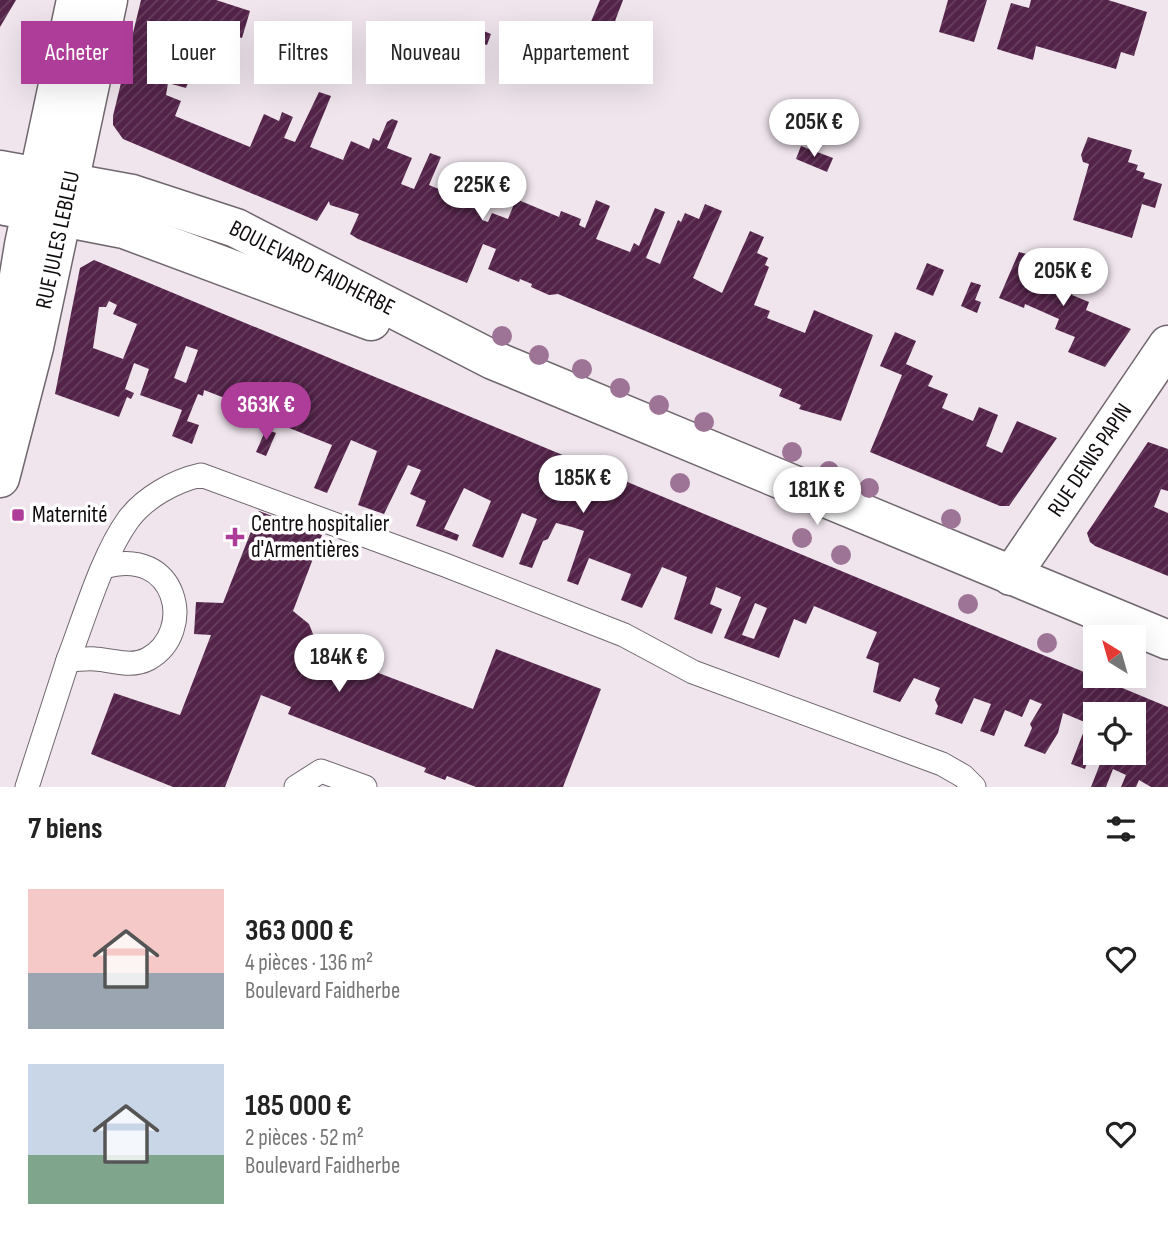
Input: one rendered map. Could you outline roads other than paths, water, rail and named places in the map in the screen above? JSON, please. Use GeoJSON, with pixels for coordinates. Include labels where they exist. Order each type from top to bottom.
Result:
{"type":"FeatureCollection","features":[{"type":"Feature","properties":{"kind":"street","name":"RUE JULES LEBLEU"},"geometry":{"type":"LineString","coordinates":[[0,478],[41,198],[76,0]]}},
{"type":"Feature","properties":{"kind":"street","name":"RUE JULES LEBLEU"},"geometry":{"type":"LineString","coordinates":[[0,392],[41,198],[108,0]]}},
{"type":"Feature","properties":{"kind":"street","name":"BOULEVARD FAIDHERBE"},"geometry":{"type":"LineString","coordinates":[[0,170],[41,198],[390,328],[493,360],[1166,640]]}},
{"type":"Feature","properties":{"kind":"street","name":"RUE DENIS PAPIN"},"geometry":{"type":"LineString","coordinates":[[1011,576],[1168,345]]}},
{"type":"Feature","properties":{"kind":"lane"},"geometry":{"type":"LineString","coordinates":[[27,787],[68,660],[104,567],[128,520],[157,494],[183,479],[201,475],[446,565],[624,635],[693,672],[942,764],[963,776],[974,787]]}},
{"type":"Feature","properties":{"kind":"lane"},"geometry":{"type":"LineString","coordinates":[[68,660],[96,659],[135,663],[149,659],[173,629],[174,601],[159,575],[148,566],[134,562],[104,567]]}},
{"type":"Feature","properties":{"kind":"lane"},"geometry":{"type":"LineString","coordinates":[[296,787],[321,771],[365,787]]}},
{"type":"Feature","properties":{"kind":"place","name":"Maternité"},"geometry":{"type":"Point","coordinates":[18,515]}},
{"type":"Feature","properties":{"kind":"place","name":"Centre hospitalier d'Armentières"},"geometry":{"type":"Point","coordinates":[235,537]}}]}
